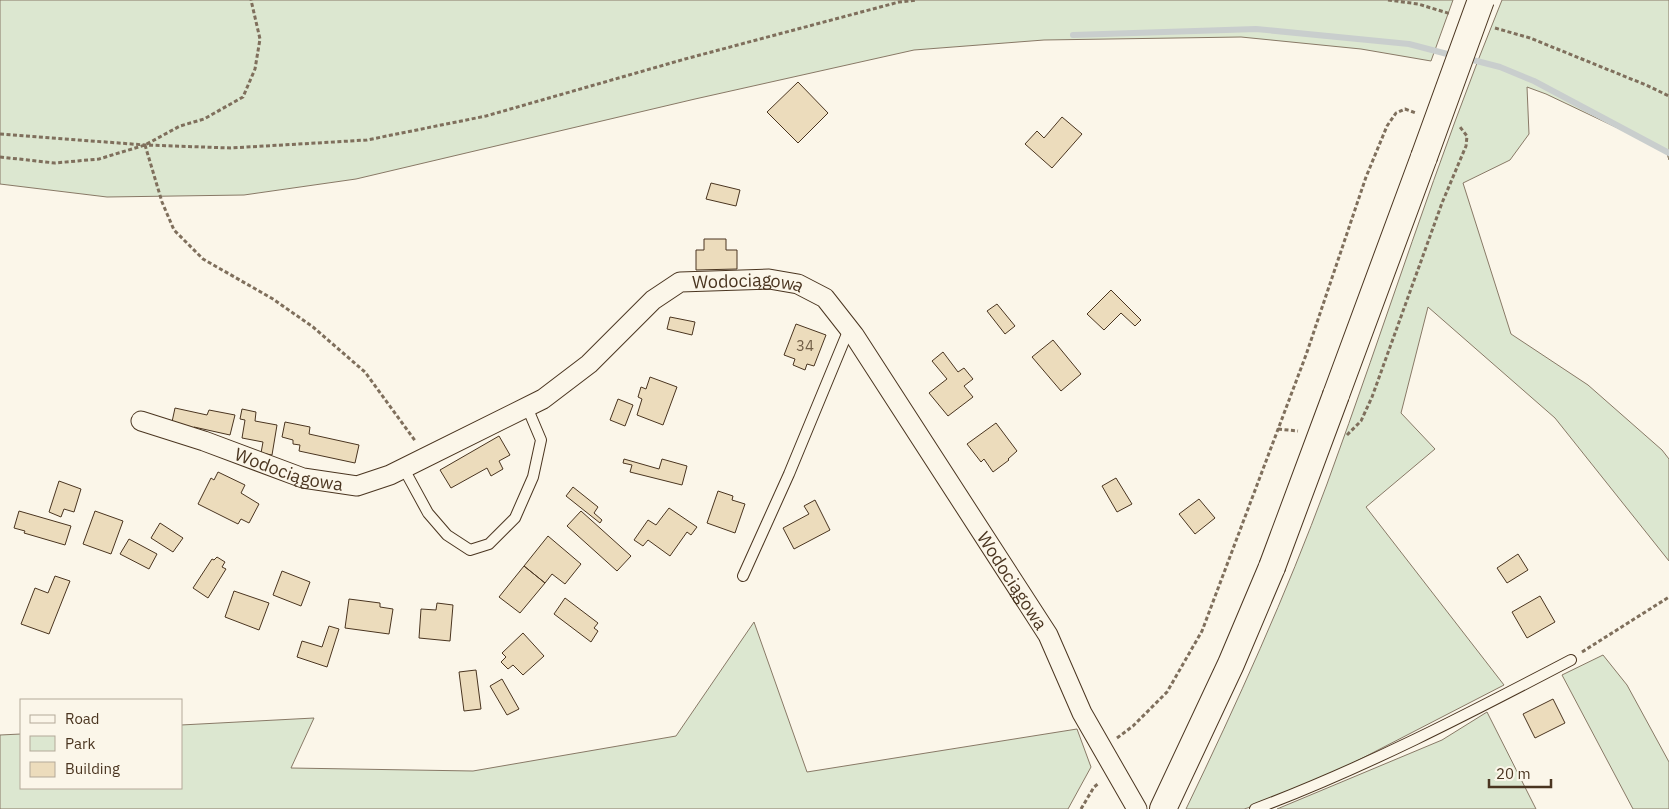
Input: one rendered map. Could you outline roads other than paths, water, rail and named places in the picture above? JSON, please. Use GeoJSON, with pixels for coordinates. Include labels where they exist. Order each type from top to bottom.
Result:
{"type":"FeatureCollection","features":[{"type":"Feature","properties":{"kind":"main road"},"geometry":{"type":"LineString","coordinates":[[1163,809],[1231,664],[1272,567],[1481,0]]}},
{"type":"Feature","properties":{"kind":"street","name":"Wodociągowa"},"geometry":{"type":"LineString","coordinates":[[141,420],[303,478],[357,486],[404,469],[543,399],[589,364],[653,300],[680,282],[769,279],[798,284],[824,298],[849,329],[1048,635],[1082,714],[1137,809]]}},
{"type":"Feature","properties":{"kind":"lane"},"geometry":{"type":"LineString","coordinates":[[743,576],[789,474],[849,329]]}},
{"type":"Feature","properties":{"kind":"lane"},"geometry":{"type":"LineString","coordinates":[[404,469],[428,512],[447,535],[470,550],[489,544],[515,518],[533,477],[541,440],[527,406]]}},
{"type":"Feature","properties":{"kind":"lane"},"geometry":{"type":"LineString","coordinates":[[1255,809],[1289,796],[1449,723],[1571,660]]}},
{"type":"Feature","properties":{"kind":"waterway"},"geometry":{"type":"LineString","coordinates":[[1073,35],[1256,29],[1409,44],[1455,56]]}},
{"type":"Feature","properties":{"kind":"waterway"},"geometry":{"type":"LineString","coordinates":[[1465,58],[1500,67],[1534,81],[1669,153]]}}]}
